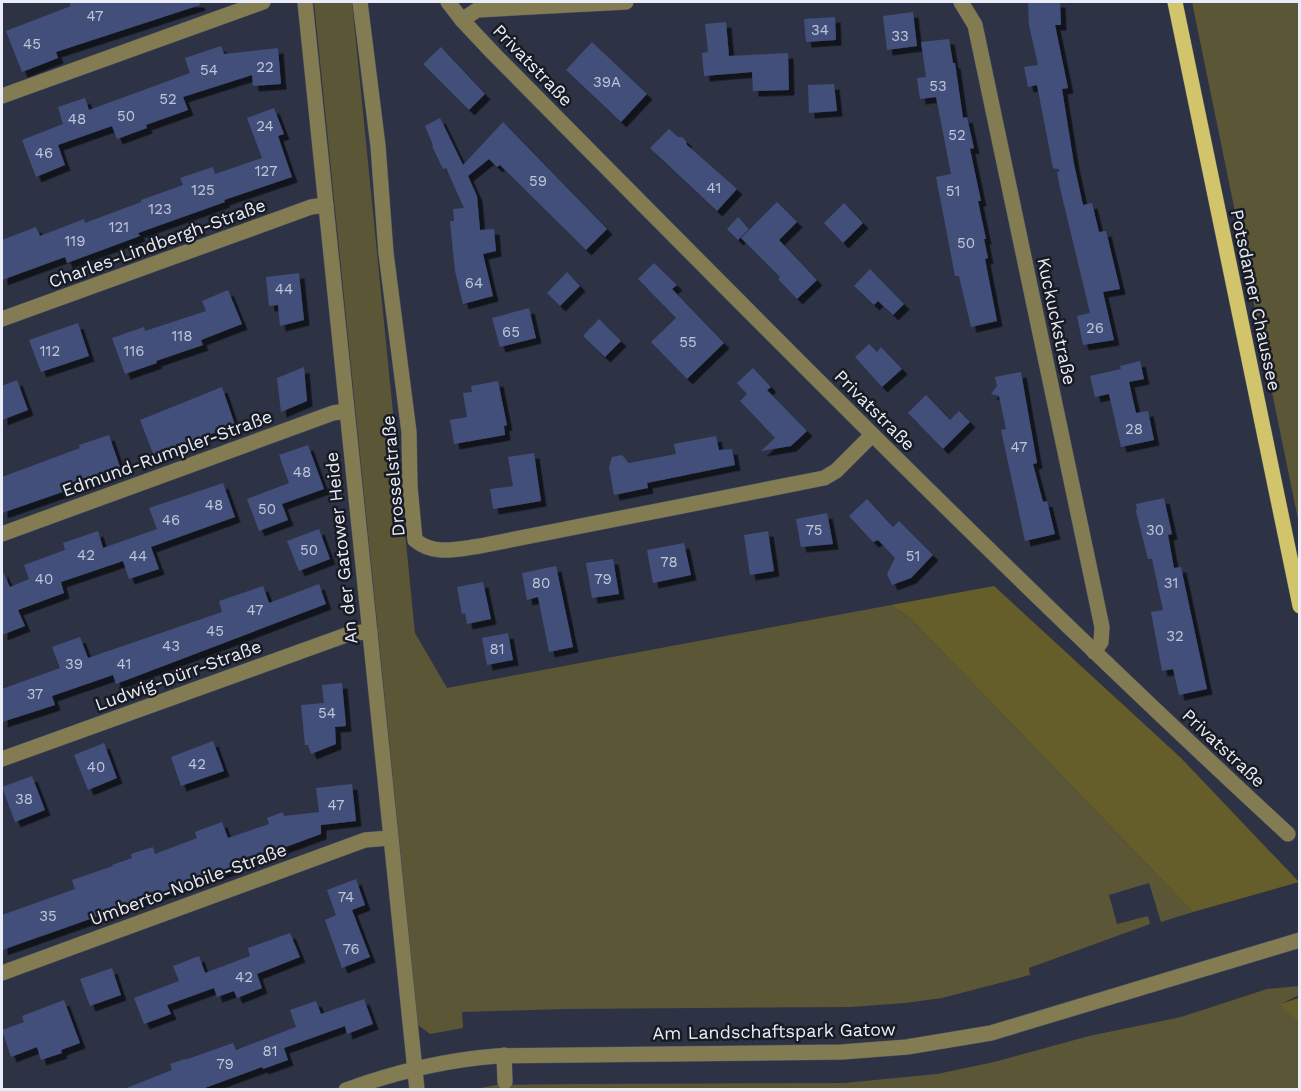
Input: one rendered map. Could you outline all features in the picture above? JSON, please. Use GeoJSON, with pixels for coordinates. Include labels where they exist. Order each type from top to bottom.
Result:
{"type":"FeatureCollection","features":[{"type":"Feature","properties":{"kind":"main road","name":"Potsdamer Chaussee"},"geometry":{"type":"LineString","coordinates":[[1175,2],[1299,606]]}},
{"type":"Feature","properties":{"kind":"street"},"geometry":{"type":"LineString","coordinates":[[2,96],[263,2]]}},
{"type":"Feature","properties":{"kind":"street","name":"An der Gatower Heide"},"geometry":{"type":"LineString","coordinates":[[305,2],[417,1089]]}},
{"type":"Feature","properties":{"kind":"street","name":"Drosselstraße"},"geometry":{"type":"LineString","coordinates":[[360,2],[378,146],[386,253],[409,432],[410,487],[415,540],[429,549],[444,551],[480,546],[824,478],[836,471],[872,435]]}},
{"type":"Feature","properties":{"kind":"street","name":"Privatstraße"},"geometry":{"type":"LineString","coordinates":[[448,2],[462,20],[872,435],[1094,652],[1288,834]]}},
{"type":"Feature","properties":{"kind":"street"},"geometry":{"type":"LineString","coordinates":[[462,20],[477,10],[626,2]]}},
{"type":"Feature","properties":{"kind":"street","name":"Kuckuckstraße"},"geometry":{"type":"LineString","coordinates":[[961,2],[975,25],[1102,627],[1101,642],[1094,652]]}},
{"type":"Feature","properties":{"kind":"street","name":"Charles-Lindbergh-Straße"},"geometry":{"type":"LineString","coordinates":[[2,320],[300,211],[326,205]]}},
{"type":"Feature","properties":{"kind":"street","name":"Edmund-Rumpler-Straße"},"geometry":{"type":"LineString","coordinates":[[2,534],[333,413],[346,411]]}},
{"type":"Feature","properties":{"kind":"street","name":"Ludwig-Dürr-Straße"},"geometry":{"type":"LineString","coordinates":[[2,759],[349,634],[370,631]]}},
{"type":"Feature","properties":{"kind":"street","name":"Umberto-Nobile-Straße"},"geometry":{"type":"LineString","coordinates":[[2,972],[365,840],[390,838]]}},
{"type":"Feature","properties":{"kind":"street","name":"Am Landschaftspark Gatow"},"geometry":{"type":"LineString","coordinates":[[346,1089],[415,1069],[465,1058],[504,1055],[842,1052],[907,1047],[991,1033],[1299,940]]}},
{"type":"Feature","properties":{"kind":"street"},"geometry":{"type":"LineString","coordinates":[[504,1055],[505,1082]]}},
{"type":"Feature","properties":{"kind":"shaded area"},"geometry":{"type":"Polygon","coordinates":[[[314,2],[352,2],[415,633],[447,688],[891,605],[911,619],[1193,912],[1161,922],[1149,883],[1109,895],[1117,924],[1148,916],[1150,924],[1029,968],[1030,975],[942,998],[851,1007],[462,1012],[463,1028],[430,1034],[418,1025],[314,2]]]}},
{"type":"Feature","properties":{"kind":"shaded area"},"geometry":{"type":"Polygon","coordinates":[[[1192,2],[1299,2],[1299,524],[1192,2]]]}},
{"type":"Feature","properties":{"kind":"shaded area"},"geometry":{"type":"Polygon","coordinates":[[[994,586],[1181,758],[1299,882],[1193,912],[911,619],[891,605],[994,586]]]}},
{"type":"Feature","properties":{"kind":"shaded area"},"geometry":{"type":"Polygon","coordinates":[[[1299,986],[1299,995],[1281,1004],[1299,1023],[1299,1089],[470,1090],[496,1085],[844,1083],[937,1074],[994,1062],[1089,1036],[1181,1017],[1267,989],[1299,986]]]}},
{"type":"Feature","properties":{"kind":"shaded area"},"geometry":{"type":"Polygon","coordinates":[[[1300,998],[1299,1023],[1280,1004],[1300,998]]]}},
{"type":"Feature","properties":{"kind":"building"},"geometry":{"type":"Polygon","coordinates":[[[69,2],[199,2],[200,5],[56,52],[58,58],[22,72],[6,31],[71,6],[69,2]]]}},
{"type":"Feature","properties":{"kind":"building"},"geometry":{"type":"Polygon","coordinates":[[[1028,2],[1060,2],[1061,25],[1055,25],[1068,88],[1062,89],[1074,164],[1083,205],[1092,203],[1099,232],[1106,231],[1120,289],[1103,292],[1114,340],[1083,345],[1077,316],[1090,313],[1060,188],[1057,172],[1060,170],[1053,168],[1037,85],[1028,87],[1024,67],[1038,65],[1029,25],[1028,2]]]}},
{"type":"Feature","properties":{"kind":"building"},"geometry":{"type":"Polygon","coordinates":[[[913,12],[917,46],[887,50],[883,16],[913,12]]]}},
{"type":"Feature","properties":{"kind":"building"},"geometry":{"type":"Polygon","coordinates":[[[835,17],[836,40],[806,42],[804,19],[835,17]]]}},
{"type":"Feature","properties":{"kind":"building"},"geometry":{"type":"Polygon","coordinates":[[[726,22],[729,56],[788,53],[789,90],[753,91],[752,72],[704,76],[702,53],[708,52],[705,24],[726,22]]]}},
{"type":"Feature","properties":{"kind":"building"},"geometry":{"type":"Polygon","coordinates":[[[949,39],[963,118],[967,117],[974,148],[970,149],[981,201],[978,201],[988,258],[985,259],[997,321],[971,327],[959,276],[955,276],[936,177],[951,174],[936,97],[920,99],[917,78],[926,77],[921,42],[949,39]]]}},
{"type":"Feature","properties":{"kind":"building"},"geometry":{"type":"Polygon","coordinates":[[[592,42],[647,94],[621,122],[566,70],[592,42]]]}},
{"type":"Feature","properties":{"kind":"building"},"geometry":{"type":"Polygon","coordinates":[[[221,46],[224,54],[278,48],[281,84],[253,86],[252,75],[183,97],[188,110],[146,125],[147,128],[117,139],[112,126],[58,145],[65,165],[36,177],[22,140],[63,124],[58,107],[85,98],[89,110],[190,73],[185,58],[221,46]]]}},
{"type":"Feature","properties":{"kind":"building"},"geometry":{"type":"Polygon","coordinates":[[[441,47],[485,94],[469,110],[423,64],[441,47]]]}},
{"type":"Feature","properties":{"kind":"building"},"geometry":{"type":"Polygon","coordinates":[[[834,84],[837,111],[809,113],[808,85],[834,84]]]}},
{"type":"Feature","properties":{"kind":"building"},"geometry":{"type":"Polygon","coordinates":[[[274,108],[284,134],[278,136],[292,177],[224,200],[225,202],[138,233],[140,236],[67,263],[65,257],[2,280],[2,240],[36,227],[40,236],[84,219],[85,223],[183,185],[180,178],[213,167],[215,174],[262,158],[247,118],[274,108]]]}},
{"type":"Feature","properties":{"kind":"building"},"geometry":{"type":"Polygon","coordinates":[[[440,118],[463,165],[503,122],[607,229],[586,250],[500,165],[497,167],[489,159],[468,176],[477,196],[480,230],[494,229],[496,251],[483,254],[493,296],[463,304],[455,271],[450,221],[454,221],[453,209],[464,208],[446,168],[443,169],[432,146],[425,126],[440,118]]]}},
{"type":"Feature","properties":{"kind":"building"},"geometry":{"type":"Polygon","coordinates":[[[669,129],[678,137],[682,137],[687,145],[737,189],[717,211],[650,148],[669,129]]]}},
{"type":"Feature","properties":{"kind":"building"},"geometry":{"type":"Polygon","coordinates":[[[777,202],[797,222],[779,240],[817,280],[797,299],[778,279],[780,277],[741,238],[777,202]]]}},
{"type":"Feature","properties":{"kind":"building"},"geometry":{"type":"Polygon","coordinates":[[[844,203],[863,223],[843,243],[824,223],[844,203]]]}},
{"type":"Feature","properties":{"kind":"building"},"geometry":{"type":"Polygon","coordinates":[[[738,217],[749,229],[738,240],[727,229],[738,217]]]}},
{"type":"Feature","properties":{"kind":"building"},"geometry":{"type":"Polygon","coordinates":[[[654,263],[677,285],[672,289],[724,343],[687,379],[651,342],[676,318],[638,279],[654,263]]]}},
{"type":"Feature","properties":{"kind":"building"},"geometry":{"type":"Polygon","coordinates":[[[870,269],[904,304],[893,315],[878,301],[874,305],[854,286],[870,269]]]}},
{"type":"Feature","properties":{"kind":"building"},"geometry":{"type":"Polygon","coordinates":[[[567,272],[580,286],[560,306],[547,293],[567,272]]]}},
{"type":"Feature","properties":{"kind":"building"},"geometry":{"type":"Polygon","coordinates":[[[299,273],[304,320],[280,326],[278,305],[269,306],[266,277],[299,273]]]}},
{"type":"Feature","properties":{"kind":"building"},"geometry":{"type":"Polygon","coordinates":[[[228,290],[242,324],[201,340],[203,345],[125,374],[112,338],[144,327],[145,331],[206,311],[202,301],[228,290]]]}},
{"type":"Feature","properties":{"kind":"building"},"geometry":{"type":"Polygon","coordinates":[[[529,308],[536,338],[500,347],[492,318],[529,308]]]}},
{"type":"Feature","properties":{"kind":"building"},"geometry":{"type":"Polygon","coordinates":[[[599,319],[621,341],[605,357],[583,336],[599,319]]]}},
{"type":"Feature","properties":{"kind":"building"},"geometry":{"type":"Polygon","coordinates":[[[78,323],[89,356],[41,372],[29,340],[78,323]]]}},
{"type":"Feature","properties":{"kind":"building"},"geometry":{"type":"Polygon","coordinates":[[[869,344],[877,352],[881,347],[902,369],[882,387],[855,357],[869,344]]]}},
{"type":"Feature","properties":{"kind":"building"},"geometry":{"type":"Polygon","coordinates":[[[1140,361],[1144,379],[1129,382],[1136,413],[1148,411],[1154,440],[1121,447],[1109,394],[1095,397],[1090,376],[1121,369],[1120,366],[1140,361]]]}},
{"type":"Feature","properties":{"kind":"building"},"geometry":{"type":"Polygon","coordinates":[[[304,367],[307,401],[281,412],[277,378],[304,367]]]}},
{"type":"Feature","properties":{"kind":"building"},"geometry":{"type":"Polygon","coordinates":[[[753,368],[771,387],[767,390],[807,431],[791,446],[761,451],[775,438],[740,401],[747,394],[737,383],[753,368]]]}},
{"type":"Feature","properties":{"kind":"building"},"geometry":{"type":"Polygon","coordinates":[[[1021,372],[1037,463],[1033,464],[1043,502],[1047,501],[1055,534],[1025,541],[1001,430],[1006,429],[999,396],[991,394],[997,386],[995,377],[1021,372]]]}},
{"type":"Feature","properties":{"kind":"building"},"geometry":{"type":"Polygon","coordinates":[[[17,380],[28,410],[2,420],[2,386],[17,380]]]}},
{"type":"Feature","properties":{"kind":"building"},"geometry":{"type":"Polygon","coordinates":[[[498,381],[507,425],[504,426],[505,435],[454,444],[450,420],[467,417],[463,393],[472,392],[471,386],[498,381]]]}},
{"type":"Feature","properties":{"kind":"building"},"geometry":{"type":"Polygon","coordinates":[[[222,387],[235,425],[154,456],[140,420],[222,387]]]}},
{"type":"Feature","properties":{"kind":"building"},"geometry":{"type":"Polygon","coordinates":[[[926,395],[950,420],[959,411],[970,422],[943,449],[908,413],[926,395]]]}},
{"type":"Feature","properties":{"kind":"building"},"geometry":{"type":"Polygon","coordinates":[[[109,435],[120,467],[73,483],[74,488],[2,513],[2,477],[109,435]]]}},
{"type":"Feature","properties":{"kind":"building"},"geometry":{"type":"Polygon","coordinates":[[[716,436],[719,450],[732,449],[735,465],[647,483],[648,488],[614,495],[609,467],[612,457],[622,455],[629,463],[676,454],[674,444],[716,436]]]}},
{"type":"Feature","properties":{"kind":"building"},"geometry":{"type":"Polygon","coordinates":[[[308,445],[324,489],[282,504],[288,520],[259,531],[247,499],[289,483],[279,455],[308,445]]]}},
{"type":"Feature","properties":{"kind":"building"},"geometry":{"type":"Polygon","coordinates":[[[534,453],[541,501],[493,509],[490,489],[513,486],[508,457],[534,453]]]}},
{"type":"Feature","properties":{"kind":"building"},"geometry":{"type":"Polygon","coordinates":[[[223,483],[235,517],[151,547],[159,569],[129,579],[123,561],[61,582],[64,593],[18,610],[25,626],[2,635],[2,570],[10,587],[29,579],[24,565],[65,550],[63,543],[98,531],[103,548],[157,529],[149,508],[223,483]]]}},
{"type":"Feature","properties":{"kind":"building"},"geometry":{"type":"Polygon","coordinates":[[[1164,498],[1172,534],[1168,535],[1174,568],[1181,567],[1207,689],[1179,695],[1173,669],[1162,671],[1151,612],[1163,610],[1152,559],[1148,559],[1136,511],[1136,504],[1164,498]]]}},
{"type":"Feature","properties":{"kind":"building"},"geometry":{"type":"Polygon","coordinates":[[[867,499],[893,527],[899,521],[933,555],[911,578],[892,585],[887,574],[895,558],[878,540],[873,542],[849,516],[867,499]]]}},
{"type":"Feature","properties":{"kind":"building"},"geometry":{"type":"Polygon","coordinates":[[[827,513],[833,544],[801,547],[796,519],[827,513]]]}},
{"type":"Feature","properties":{"kind":"building"},"geometry":{"type":"Polygon","coordinates":[[[319,529],[330,559],[299,571],[287,541],[319,529]]]}},
{"type":"Feature","properties":{"kind":"building"},"geometry":{"type":"Polygon","coordinates":[[[768,531],[774,571],[750,575],[744,535],[768,531]]]}},
{"type":"Feature","properties":{"kind":"building"},"geometry":{"type":"Polygon","coordinates":[[[684,543],[691,575],[653,583],[647,550],[684,543]]]}},
{"type":"Feature","properties":{"kind":"building"},"geometry":{"type":"Polygon","coordinates":[[[613,559],[619,594],[592,598],[586,563],[613,559]]]}},
{"type":"Feature","properties":{"kind":"building"},"geometry":{"type":"Polygon","coordinates":[[[556,566],[573,647],[549,652],[538,597],[527,600],[522,573],[556,566]]]}},
{"type":"Feature","properties":{"kind":"building"},"geometry":{"type":"Polygon","coordinates":[[[483,582],[491,619],[467,624],[465,613],[462,614],[457,587],[483,582]]]}},
{"type":"Feature","properties":{"kind":"building"},"geometry":{"type":"Polygon","coordinates":[[[319,584],[326,604],[116,684],[113,675],[52,696],[55,705],[2,722],[2,689],[60,668],[52,647],[80,637],[88,658],[222,612],[219,601],[263,586],[269,603],[319,584]]]}},
{"type":"Feature","properties":{"kind":"building"},"geometry":{"type":"Polygon","coordinates":[[[508,633],[513,660],[487,665],[482,638],[508,633]]]}},
{"type":"Feature","properties":{"kind":"building"},"geometry":{"type":"Polygon","coordinates":[[[342,683],[346,726],[335,727],[336,744],[311,754],[308,745],[305,745],[301,705],[324,703],[322,685],[342,683]]]}},
{"type":"Feature","properties":{"kind":"building"},"geometry":{"type":"Polygon","coordinates":[[[213,741],[224,771],[181,786],[171,757],[213,741]]]}},
{"type":"Feature","properties":{"kind":"building"},"geometry":{"type":"Polygon","coordinates":[[[104,743],[117,778],[88,790],[74,755],[104,743]]]}},
{"type":"Feature","properties":{"kind":"building"},"geometry":{"type":"Polygon","coordinates":[[[32,776],[45,810],[15,822],[2,787],[32,776]]]}},
{"type":"Feature","properties":{"kind":"building"},"geometry":{"type":"Polygon","coordinates":[[[352,784],[356,821],[321,825],[321,834],[237,865],[238,867],[2,950],[2,915],[75,889],[72,880],[132,858],[131,854],[153,847],[155,854],[197,838],[195,832],[222,822],[228,838],[269,824],[267,818],[283,812],[284,816],[319,812],[316,788],[352,784]]]}},
{"type":"Feature","properties":{"kind":"building"},"geometry":{"type":"Polygon","coordinates":[[[356,879],[365,905],[352,910],[370,957],[342,968],[325,920],[336,915],[327,890],[356,879]]]}},
{"type":"Feature","properties":{"kind":"building"},"geometry":{"type":"Polygon","coordinates":[[[290,933],[300,957],[257,974],[262,988],[237,998],[234,991],[217,997],[214,988],[167,1005],[171,1014],[144,1024],[134,998],[179,981],[173,966],[199,956],[205,973],[250,956],[248,948],[290,933]]]}},
{"type":"Feature","properties":{"kind":"building"},"geometry":{"type":"Polygon","coordinates":[[[112,968],[121,995],[90,1006],[80,979],[112,968]]]}},
{"type":"Feature","properties":{"kind":"building"},"geometry":{"type":"Polygon","coordinates":[[[364,999],[373,1024],[347,1034],[345,1026],[284,1048],[288,1060],[202,1089],[124,1089],[172,1070],[170,1064],[233,1043],[236,1050],[296,1027],[290,1010],[316,1001],[321,1014],[364,999]]]}},
{"type":"Feature","properties":{"kind":"building"},"geometry":{"type":"Polygon","coordinates":[[[64,1000],[80,1043],[61,1050],[62,1053],[41,1060],[37,1047],[11,1057],[2,1030],[24,1022],[22,1016],[64,1000]]]}}]}
